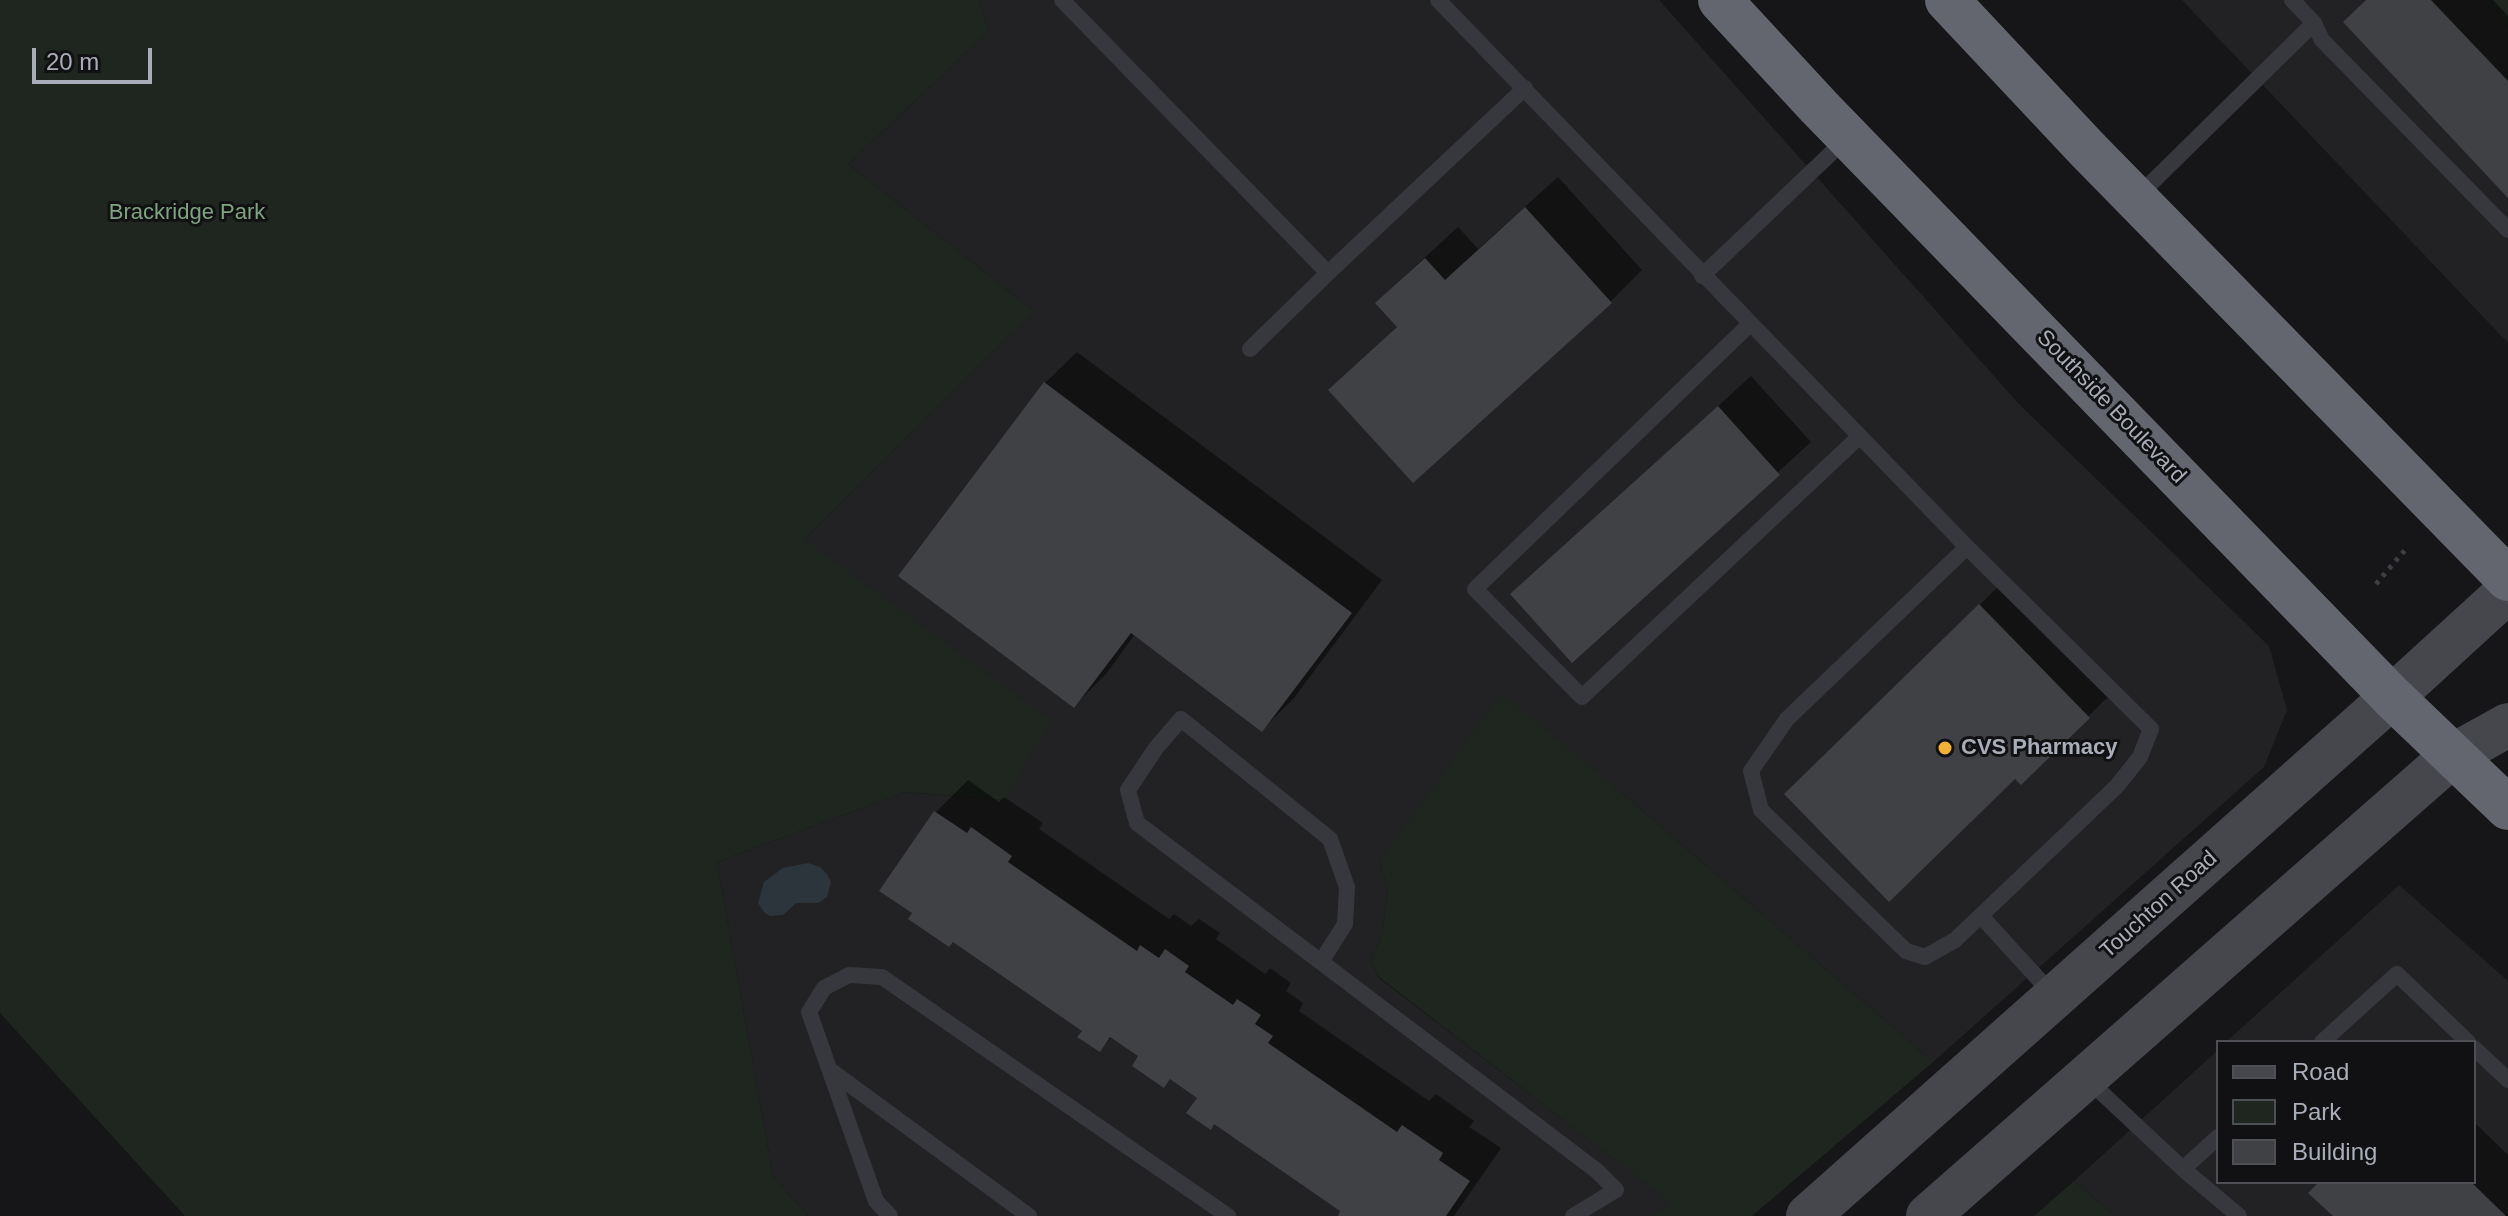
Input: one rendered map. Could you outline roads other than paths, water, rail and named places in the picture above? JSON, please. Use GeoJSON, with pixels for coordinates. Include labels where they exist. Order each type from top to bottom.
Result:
{"type":"FeatureCollection","features":[{"type":"Feature","properties":{"kind":"highway","name":"Southside Boulevard"},"geometry":{"type":"LineString","coordinates":[[1720,0],[1848,137],[2392,697],[2508,808]]}},
{"type":"Feature","properties":{"kind":"highway"},"geometry":{"type":"LineString","coordinates":[[1947,0],[2136,199],[2508,579]]}},
{"type":"Feature","properties":{"kind":"street","name":"Touchton Road"},"geometry":{"type":"LineString","coordinates":[[1808,1216],[2508,591]]}},
{"type":"Feature","properties":{"kind":"street"},"geometry":{"type":"LineString","coordinates":[[1928,1216],[2452,756],[2508,725]]}},
{"type":"Feature","properties":{"kind":"lane"},"geometry":{"type":"LineString","coordinates":[[1062,0],[1328,273]]}},
{"type":"Feature","properties":{"kind":"lane"},"geometry":{"type":"LineString","coordinates":[[1438,0],[1967,547],[2151,729],[2140,757],[2117,786],[1955,940],[1925,957],[1906,951],[1761,810],[1751,771],[1787,719],[1967,547]]}},
{"type":"Feature","properties":{"kind":"lane"},"geometry":{"type":"LineString","coordinates":[[2292,0],[2314,23],[2322,40],[2508,230]]}},
{"type":"Feature","properties":{"kind":"lane"},"geometry":{"type":"LineString","coordinates":[[2136,199],[2314,23]]}},
{"type":"Feature","properties":{"kind":"lane"},"geometry":{"type":"LineString","coordinates":[[1250,349],[1525,88]]}},
{"type":"Feature","properties":{"kind":"lane"},"geometry":{"type":"LineString","coordinates":[[1702,276],[1848,137]]}},
{"type":"Feature","properties":{"kind":"lane"},"geometry":{"type":"LineString","coordinates":[[1750,324],[1475,589],[1582,697],[1860,436]]}},
{"type":"Feature","properties":{"kind":"lane"},"geometry":{"type":"LineString","coordinates":[[1321,962],[1345,924],[1347,887],[1330,839],[1181,719],[1156,748],[1128,790],[1137,823],[1597,1171],[1616,1190],[1573,1216]]}},
{"type":"Feature","properties":{"kind":"lane"},"geometry":{"type":"LineString","coordinates":[[1981,916],[2055,998]]}},
{"type":"Feature","properties":{"kind":"lane"},"geometry":{"type":"LineString","coordinates":[[2324,1040],[2397,974],[2466,1040]]}},
{"type":"Feature","properties":{"kind":"lane"},"geometry":{"type":"LineString","coordinates":[[890,1216],[876,1201],[809,1012],[824,988],[849,975],[882,977],[1226,1215]]}},
{"type":"Feature","properties":{"kind":"lane"},"geometry":{"type":"LineString","coordinates":[[2476,1050],[2508,1080]]}},
{"type":"Feature","properties":{"kind":"lane"},"geometry":{"type":"LineString","coordinates":[[830,1070],[1029,1216]]}},
{"type":"Feature","properties":{"kind":"lane"},"geometry":{"type":"LineString","coordinates":[[2085,1078],[2239,1216]]}},
{"type":"Feature","properties":{"kind":"lane"},"geometry":{"type":"LineString","coordinates":[[2183,1169],[2216,1139]]}},
{"type":"Feature","properties":{"kind":"place","name":"CVS Pharmacy"},"geometry":{"type":"Point","coordinates":[1945,748]}},
{"type":"Feature","properties":{"kind":"park label","name":"Brackridge Park"},"geometry":{"type":"Point","coordinates":[187,213]}}]}
